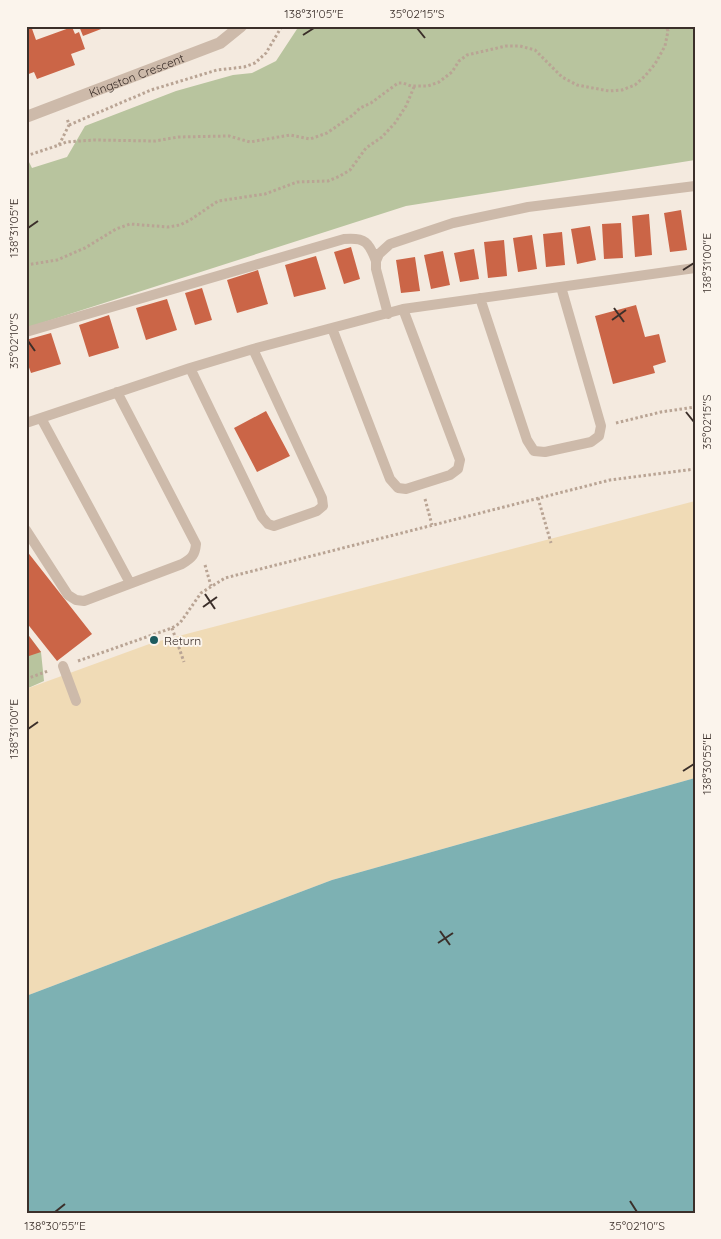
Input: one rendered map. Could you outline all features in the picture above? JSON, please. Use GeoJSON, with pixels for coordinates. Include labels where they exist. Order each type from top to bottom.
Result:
{"type":"FeatureCollection","features":[{"type":"Feature","properties":{"kind":"street","name":"Kingston Crescent"},"geometry":{"type":"LineString","coordinates":[[26,117],[220,43],[241,26]]}},
{"type":"Feature","properties":{"kind":"lane"},"geometry":{"type":"LineString","coordinates":[[388,314],[376,268],[376,260],[378,254],[390,244],[453,223],[528,208],[695,186]]}},
{"type":"Feature","properties":{"kind":"lane"},"geometry":{"type":"LineString","coordinates":[[26,332],[344,238],[356,238],[364,241],[370,246],[376,260]]}},
{"type":"Feature","properties":{"kind":"lane"},"geometry":{"type":"LineString","coordinates":[[26,422],[253,349],[403,309],[695,268]]}},
{"type":"Feature","properties":{"kind":"lane"},"geometry":{"type":"LineString","coordinates":[[480,298],[527,440],[534,451],[545,452],[591,442],[599,436],[601,426],[562,287]]}},
{"type":"Feature","properties":{"kind":"lane"},"geometry":{"type":"LineString","coordinates":[[332,328],[390,479],[398,488],[406,489],[450,475],[458,469],[460,460],[403,309]]}},
{"type":"Feature","properties":{"kind":"lane"},"geometry":{"type":"LineString","coordinates":[[190,368],[262,517],[268,524],[274,526],[317,511],[323,506],[322,498],[253,349]]}},
{"type":"Feature","properties":{"kind":"lane"},"geometry":{"type":"LineString","coordinates":[[26,530],[68,595],[76,600],[84,601],[182,564],[196,552],[196,544],[117,392]]}},
{"type":"Feature","properties":{"kind":"lane"},"geometry":{"type":"LineString","coordinates":[[42,418],[130,583]]}},
{"type":"Feature","properties":{"kind":"lane"},"geometry":{"type":"LineString","coordinates":[[63,666],[76,701]]}},
{"type":"Feature","properties":{"kind":"path"},"geometry":{"type":"LineString","coordinates":[[69,125],[151,90],[217,70],[244,67],[255,63],[266,52],[282,26]]}},
{"type":"Feature","properties":{"kind":"path"},"geometry":{"type":"LineString","coordinates":[[26,156],[66,142],[94,140],[155,140],[230,136],[250,142],[290,136],[310,139],[326,133],[398,83],[414,87],[428,86],[439,82],[452,72],[459,61],[467,55],[506,46],[520,46],[535,50],[562,77],[577,85],[609,92],[622,90],[635,84],[645,76],[654,64],[665,46],[668,31],[666,26]]}},
{"type":"Feature","properties":{"kind":"path"},"geometry":{"type":"LineString","coordinates":[[26,265],[57,260],[85,248],[116,229],[130,224],[168,227],[180,225],[218,201],[265,194],[297,182],[328,180],[340,176],[350,170],[366,148],[382,137],[395,123],[406,106],[414,87]]}},
{"type":"Feature","properties":{"kind":"path"},"geometry":{"type":"LineString","coordinates":[[59,145],[69,125],[64,103]]}},
{"type":"Feature","properties":{"kind":"path"},"geometry":{"type":"LineString","coordinates":[[601,426],[661,412],[695,407]]}},
{"type":"Feature","properties":{"kind":"path"},"geometry":{"type":"LineString","coordinates":[[26,679],[172,628],[180,623],[200,593],[224,578],[610,480],[695,469]]}},
{"type":"Feature","properties":{"kind":"path"},"geometry":{"type":"LineString","coordinates":[[421,484],[432,525]]}},
{"type":"Feature","properties":{"kind":"path"},"geometry":{"type":"LineString","coordinates":[[538,498],[551,542]]}},
{"type":"Feature","properties":{"kind":"path"},"geometry":{"type":"LineString","coordinates":[[172,628],[184,662]]}},
{"type":"Feature","properties":{"kind":"green space"},"geometry":{"type":"Polygon","coordinates":[[[299,26],[695,26],[695,160],[406,206],[26,328],[26,156],[32,168],[67,157],[85,126],[176,91],[233,75],[252,73],[276,61],[299,26]]]}},
{"type":"Feature","properties":{"kind":"green space"},"geometry":{"type":"Polygon","coordinates":[[[26,632],[41,652],[44,681],[26,689],[26,632]]]}},
{"type":"Feature","properties":{"kind":"sand"},"geometry":{"type":"Polygon","coordinates":[[[695,501],[695,778],[332,880],[26,996],[26,689],[152,643],[695,501]]]}},
{"type":"Feature","properties":{"kind":"water"},"geometry":{"type":"Polygon","coordinates":[[[695,778],[695,1213],[26,1213],[26,996],[332,880],[695,778]]]}},
{"type":"Feature","properties":{"kind":"building"},"geometry":{"type":"Polygon","coordinates":[[[26,26],[31,26],[36,40],[72,27],[75,34],[79,32],[85,49],[71,54],[75,65],[37,79],[34,72],[26,75],[26,26]]]}},
{"type":"Feature","properties":{"kind":"building"},"geometry":{"type":"Polygon","coordinates":[[[79,26],[109,26],[83,36],[79,26]]]}},
{"type":"Feature","properties":{"kind":"building"},"geometry":{"type":"Polygon","coordinates":[[[681,210],[687,250],[670,252],[664,213],[681,210]]]}},
{"type":"Feature","properties":{"kind":"building"},"geometry":{"type":"Polygon","coordinates":[[[649,214],[652,255],[635,257],[632,216],[649,214]]]}},
{"type":"Feature","properties":{"kind":"building"},"geometry":{"type":"Polygon","coordinates":[[[621,223],[623,258],[604,259],[602,224],[621,223]]]}},
{"type":"Feature","properties":{"kind":"building"},"geometry":{"type":"Polygon","coordinates":[[[590,226],[596,260],[577,264],[571,229],[590,226]]]}},
{"type":"Feature","properties":{"kind":"building"},"geometry":{"type":"Polygon","coordinates":[[[562,232],[565,265],[546,267],[543,234],[562,232]]]}},
{"type":"Feature","properties":{"kind":"building"},"geometry":{"type":"Polygon","coordinates":[[[532,235],[537,269],[518,272],[513,238],[532,235]]]}},
{"type":"Feature","properties":{"kind":"building"},"geometry":{"type":"Polygon","coordinates":[[[504,240],[507,276],[488,278],[484,242],[504,240]]]}},
{"type":"Feature","properties":{"kind":"building"},"geometry":{"type":"Polygon","coordinates":[[[351,247],[360,279],[344,284],[334,252],[351,247]]]}},
{"type":"Feature","properties":{"kind":"building"},"geometry":{"type":"Polygon","coordinates":[[[474,249],[479,279],[460,282],[454,253],[474,249]]]}},
{"type":"Feature","properties":{"kind":"building"},"geometry":{"type":"Polygon","coordinates":[[[443,251],[450,285],[431,289],[424,255],[443,251]]]}},
{"type":"Feature","properties":{"kind":"building"},"geometry":{"type":"Polygon","coordinates":[[[316,256],[326,289],[294,297],[285,265],[316,256]]]}},
{"type":"Feature","properties":{"kind":"building"},"geometry":{"type":"Polygon","coordinates":[[[415,257],[420,291],[401,293],[396,260],[415,257]]]}},
{"type":"Feature","properties":{"kind":"building"},"geometry":{"type":"Polygon","coordinates":[[[258,270],[268,304],[237,313],[227,280],[258,270]]]}},
{"type":"Feature","properties":{"kind":"building"},"geometry":{"type":"Polygon","coordinates":[[[202,288],[212,320],[195,325],[185,293],[202,288]]]}},
{"type":"Feature","properties":{"kind":"building"},"geometry":{"type":"Polygon","coordinates":[[[167,299],[177,330],[146,340],[136,308],[167,299]]]}},
{"type":"Feature","properties":{"kind":"building"},"geometry":{"type":"Polygon","coordinates":[[[636,305],[645,337],[659,334],[666,362],[653,366],[655,373],[613,384],[595,316],[636,305]]]}},
{"type":"Feature","properties":{"kind":"building"},"geometry":{"type":"Polygon","coordinates":[[[109,315],[119,348],[89,357],[79,325],[109,315]]]}},
{"type":"Feature","properties":{"kind":"building"},"geometry":{"type":"Polygon","coordinates":[[[51,333],[61,364],[31,373],[26,359],[26,340],[51,333]]]}},
{"type":"Feature","properties":{"kind":"building"},"geometry":{"type":"Polygon","coordinates":[[[266,411],[290,456],[257,472],[234,428],[266,411]]]}},
{"type":"Feature","properties":{"kind":"building"},"geometry":{"type":"Polygon","coordinates":[[[26,550],[92,634],[57,661],[26,622],[26,550]]]}},
{"type":"Feature","properties":{"kind":"building"},"geometry":{"type":"Polygon","coordinates":[[[26,632],[41,652],[26,657],[26,632]]]}},
{"type":"Feature","properties":{"kind":"place","name":"Return"},"geometry":{"type":"Point","coordinates":[154,640]}}]}
